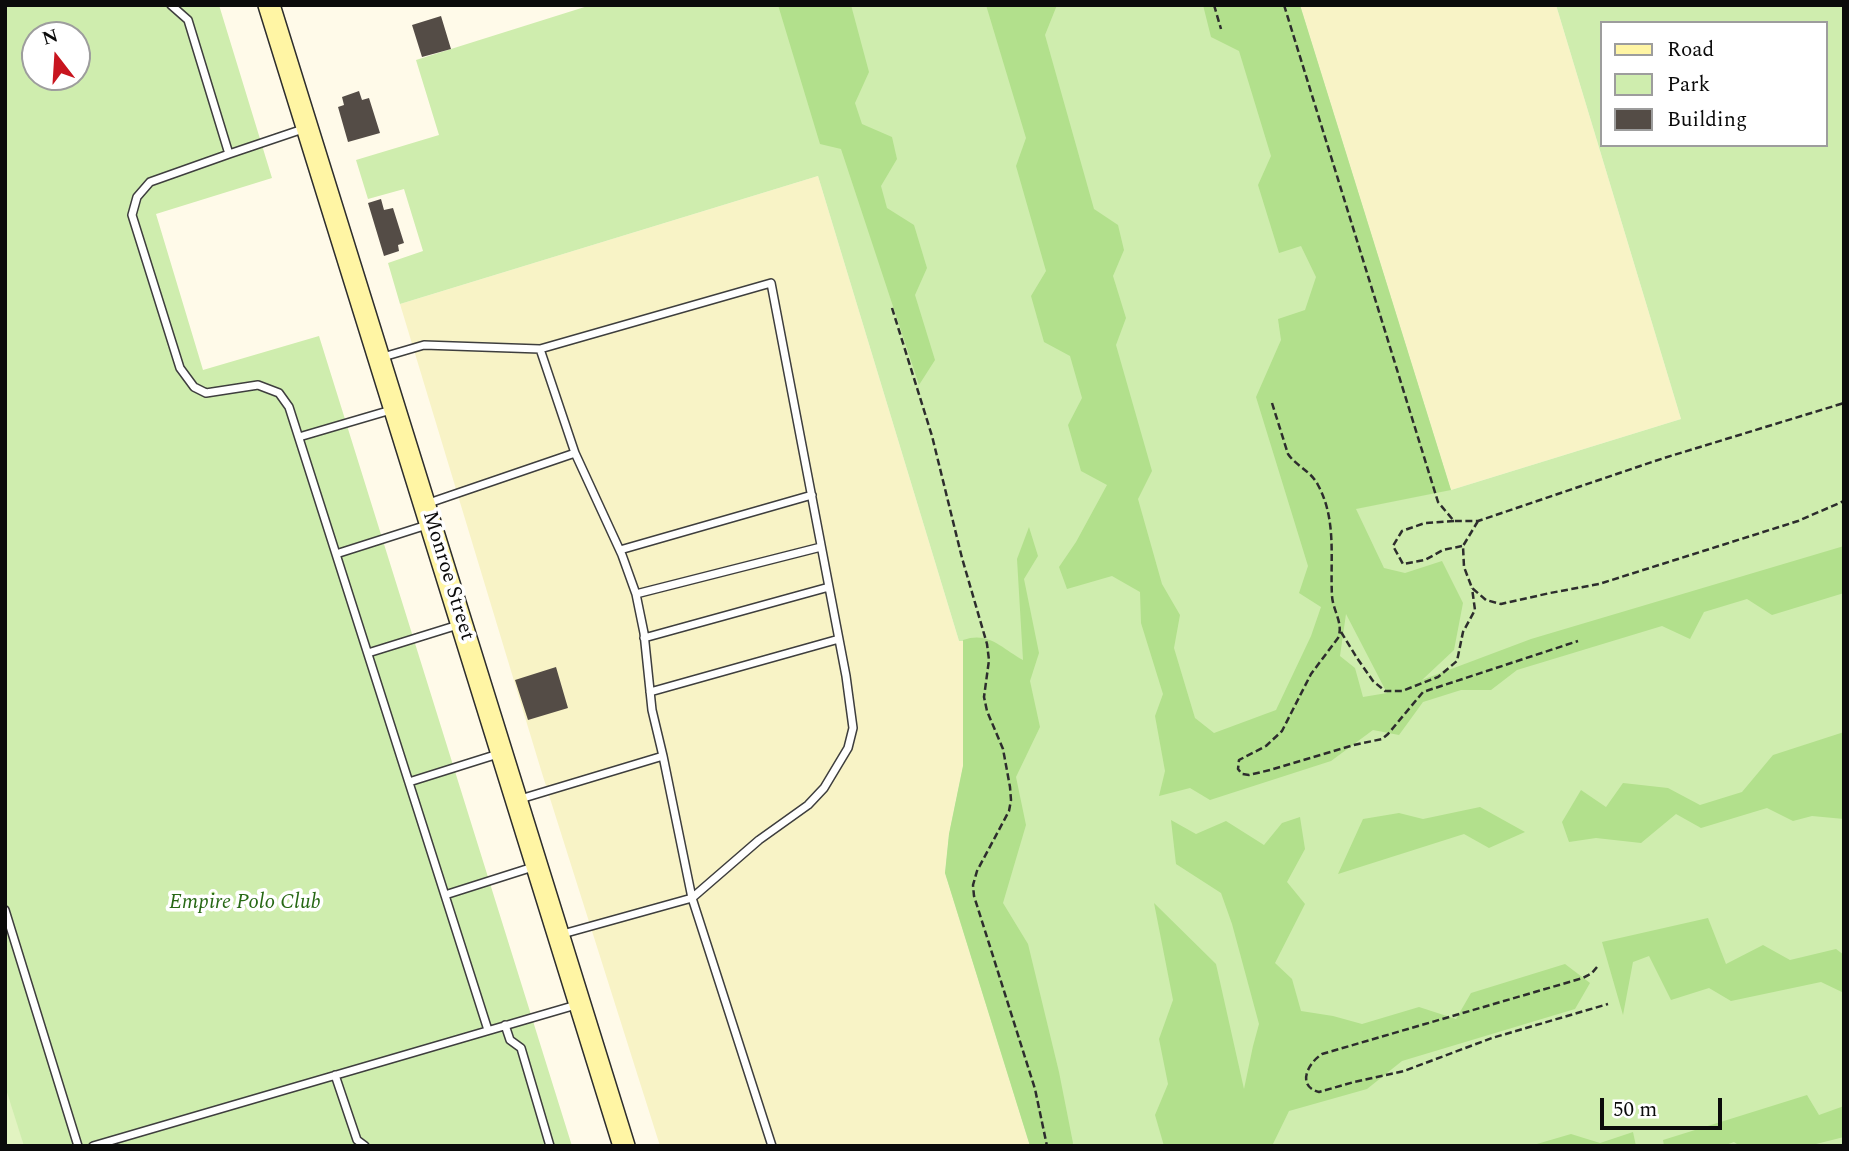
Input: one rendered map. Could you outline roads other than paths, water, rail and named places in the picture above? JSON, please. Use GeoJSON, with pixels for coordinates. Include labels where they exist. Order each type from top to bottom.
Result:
{"type":"FeatureCollection","features":[{"type":"Feature","properties":{"kind":"main road","name":"Monroe Street"},"geometry":{"type":"LineString","coordinates":[[269,5],[624,1146]]}},
{"type":"Feature","properties":{"kind":"lane"},"geometry":{"type":"LineString","coordinates":[[170,5],[188,20],[229,154]]}},
{"type":"Feature","properties":{"kind":"lane"},"geometry":{"type":"LineString","coordinates":[[307,128],[150,182],[137,197],[132,215],[180,368],[194,387],[206,393],[258,385],[279,393],[289,407],[488,1030]]}},
{"type":"Feature","properties":{"kind":"lane"},"geometry":{"type":"LineString","coordinates":[[379,359],[424,345],[540,349],[771,283],[839,639],[853,728],[848,748],[824,788],[808,806],[759,840],[692,898],[559,936]]}},
{"type":"Feature","properties":{"kind":"lane"},"geometry":{"type":"LineString","coordinates":[[540,349],[575,453],[620,550],[636,594],[652,710],[692,898],[772,1146]]}},
{"type":"Feature","properties":{"kind":"lane"},"geometry":{"type":"LineString","coordinates":[[299,437],[395,408]]}},
{"type":"Feature","properties":{"kind":"lane"},"geometry":{"type":"LineString","coordinates":[[336,554],[575,453]]}},
{"type":"Feature","properties":{"kind":"lane"},"geometry":{"type":"LineString","coordinates":[[620,550],[812,495]]}},
{"type":"Feature","properties":{"kind":"lane"},"geometry":{"type":"LineString","coordinates":[[636,594],[821,547]]}},
{"type":"Feature","properties":{"kind":"lane"},"geometry":{"type":"LineString","coordinates":[[644,638],[829,587]]}},
{"type":"Feature","properties":{"kind":"lane"},"geometry":{"type":"LineString","coordinates":[[368,653],[462,624]]}},
{"type":"Feature","properties":{"kind":"lane"},"geometry":{"type":"LineString","coordinates":[[650,692],[839,639]]}},
{"type":"Feature","properties":{"kind":"lane"},"geometry":{"type":"LineString","coordinates":[[409,782],[502,753]]}},
{"type":"Feature","properties":{"kind":"lane"},"geometry":{"type":"LineString","coordinates":[[517,801],[663,756]]}},
{"type":"Feature","properties":{"kind":"lane"},"geometry":{"type":"LineString","coordinates":[[445,895],[537,866]]}},
{"type":"Feature","properties":{"kind":"lane"},"geometry":{"type":"LineString","coordinates":[[5,910],[78,1146]]}},
{"type":"Feature","properties":{"kind":"lane"},"geometry":{"type":"LineString","coordinates":[[93,1146],[580,1004]]}},
{"type":"Feature","properties":{"kind":"lane"},"geometry":{"type":"LineString","coordinates":[[505,1026],[510,1040],[521,1048],[550,1146]]}},
{"type":"Feature","properties":{"kind":"lane"},"geometry":{"type":"LineString","coordinates":[[335,1075],[357,1140],[365,1146]]}},
{"type":"Feature","properties":{"kind":"park label","name":"Empire Polo Club"},"geometry":{"type":"Point","coordinates":[245,904]}}]}
